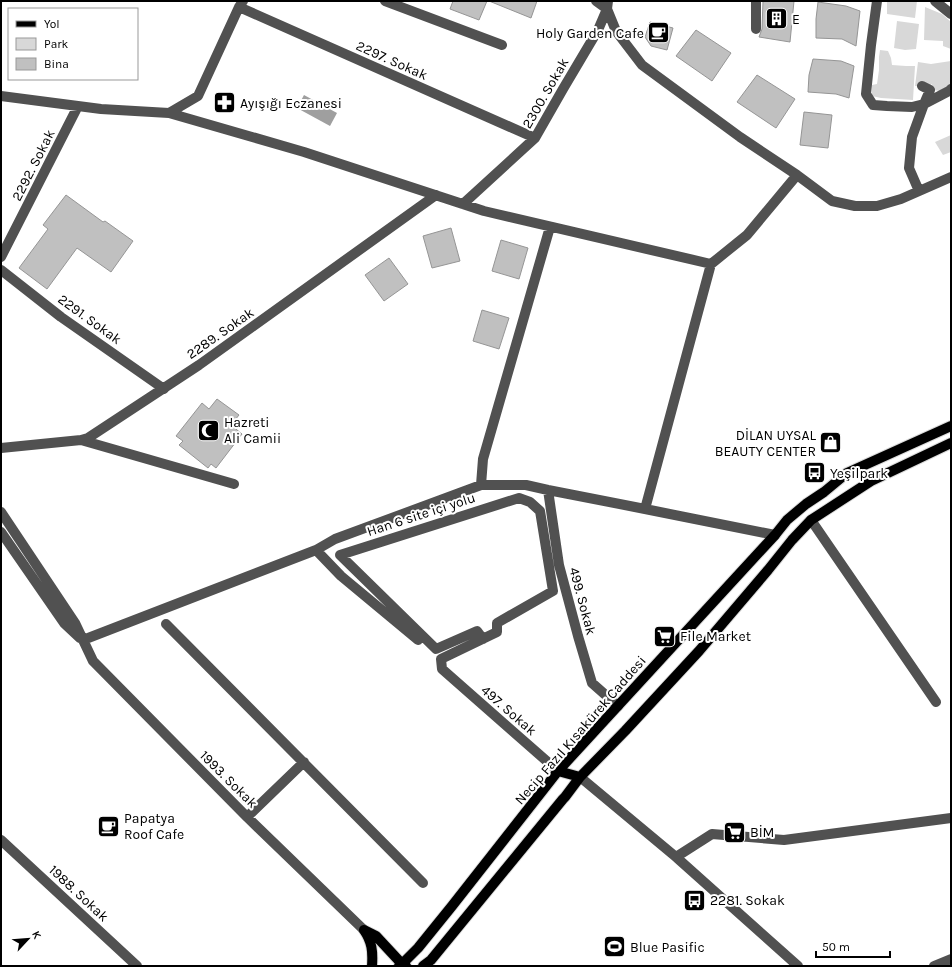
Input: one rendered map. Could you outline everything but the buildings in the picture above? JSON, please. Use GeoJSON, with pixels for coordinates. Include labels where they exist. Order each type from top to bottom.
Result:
{"type":"FeatureCollection","features":[{"type":"Feature","properties":{"kind":"main road","name":"Necip Fazıl Kısakürek Caddesi"},"geometry":{"type":"LineString","coordinates":[[402,965],[418,948],[452,906],[558,771],[775,535],[787,520],[847,473],[951,426]]}},
{"type":"Feature","properties":{"kind":"main road"},"geometry":{"type":"LineString","coordinates":[[423,966],[436,954],[580,777],[628,728],[699,651],[792,540],[811,520],[871,481],[951,443]]}},
{"type":"Feature","properties":{"kind":"main road"},"geometry":{"type":"LineString","coordinates":[[775,535],[792,540]]}},
{"type":"Feature","properties":{"kind":"main road"},"geometry":{"type":"LineString","coordinates":[[558,771],[580,777]]}},
{"type":"Feature","properties":{"kind":"main road"},"geometry":{"type":"LineString","coordinates":[[364,930],[376,936],[402,965]]}},
{"type":"Feature","properties":{"kind":"main road"},"geometry":{"type":"LineString","coordinates":[[364,930],[370,938],[372,966]]}},
{"type":"Feature","properties":{"kind":"street"},"geometry":{"type":"LineString","coordinates":[[385,1],[502,45]]}},
{"type":"Feature","properties":{"kind":"street"},"geometry":{"type":"LineString","coordinates":[[596,1],[608,5],[616,31],[642,64],[740,137],[797,175],[832,201],[855,206],[878,206],[901,199],[951,177]]}},
{"type":"Feature","properties":{"kind":"street"},"geometry":{"type":"LineString","coordinates":[[756,1],[756,29]]}},
{"type":"Feature","properties":{"kind":"street"},"geometry":{"type":"LineString","coordinates":[[877,1],[866,94],[873,105],[912,107],[924,104],[951,89]]}},
{"type":"Feature","properties":{"kind":"street"},"geometry":{"type":"LineString","coordinates":[[935,1],[951,14]]}},
{"type":"Feature","properties":{"kind":"street"},"geometry":{"type":"LineString","coordinates":[[169,113],[198,96],[241,4]]}},
{"type":"Feature","properties":{"kind":"street","name":"2297. Sokak"},"geometry":{"type":"LineString","coordinates":[[241,4],[535,138]]}},
{"type":"Feature","properties":{"kind":"street","name":"2300. Sokak"},"geometry":{"type":"LineString","coordinates":[[463,204],[535,138],[598,30],[608,5]]}},
{"type":"Feature","properties":{"kind":"street"},"geometry":{"type":"LineString","coordinates":[[919,191],[909,168],[912,137],[930,90],[922,86]]}},
{"type":"Feature","properties":{"kind":"street"},"geometry":{"type":"LineString","coordinates":[[1,96],[101,109],[169,113],[304,152],[484,211],[711,264]]}},
{"type":"Feature","properties":{"kind":"street","name":"2292. Sokak"},"geometry":{"type":"LineString","coordinates":[[1,257],[78,106]]}},
{"type":"Feature","properties":{"kind":"street"},"geometry":{"type":"LineString","coordinates":[[645,509],[711,264],[747,235],[797,175]]}},
{"type":"Feature","properties":{"kind":"street","name":"2289. Sokak"},"geometry":{"type":"LineString","coordinates":[[1,448],[88,438],[200,365],[436,195]]}},
{"type":"Feature","properties":{"kind":"street"},"geometry":{"type":"LineString","coordinates":[[481,485],[484,459],[550,226]]}},
{"type":"Feature","properties":{"kind":"street","name":"2291. Sokak"},"geometry":{"type":"LineString","coordinates":[[1,270],[61,317],[164,389]]}},
{"type":"Feature","properties":{"kind":"street"},"geometry":{"type":"LineString","coordinates":[[81,440],[234,484]]}},
{"type":"Feature","properties":{"kind":"street"},"geometry":{"type":"LineString","coordinates":[[83,640],[316,550],[335,539],[481,485],[526,485],[775,535]]}},
{"type":"Feature","properties":{"kind":"street","name":"499. Sokak"},"geometry":{"type":"LineString","coordinates":[[548,490],[559,565],[592,683],[618,706]]}},
{"type":"Feature","properties":{"kind":"street","name":"Han 6 site içi yolu"},"geometry":{"type":"LineString","coordinates":[[519,498],[530,502],[540,511],[553,591],[497,623],[497,632],[483,639],[478,631],[436,649],[340,555],[519,498]]}},
{"type":"Feature","properties":{"kind":"street","name":"1993. Sokak"},"geometry":{"type":"LineString","coordinates":[[1,512],[75,623],[93,661],[247,817],[364,930]]}},
{"type":"Feature","properties":{"kind":"street"},"geometry":{"type":"LineString","coordinates":[[811,520],[936,702]]}},
{"type":"Feature","properties":{"kind":"street","name":"1993. Sokak"},"geometry":{"type":"LineString","coordinates":[[1,532],[64,623],[83,640]]}},
{"type":"Feature","properties":{"kind":"street","name":"497. Sokak"},"geometry":{"type":"LineString","coordinates":[[316,550],[341,576],[442,664],[558,771]]}},
{"type":"Feature","properties":{"kind":"street"},"geometry":{"type":"LineString","coordinates":[[166,624],[423,883]]}},
{"type":"Feature","properties":{"kind":"street"},"geometry":{"type":"LineString","coordinates":[[442,664],[483,639]]}},
{"type":"Feature","properties":{"kind":"street"},"geometry":{"type":"LineString","coordinates":[[247,817],[304,762]]}},
{"type":"Feature","properties":{"kind":"street"},"geometry":{"type":"LineString","coordinates":[[580,777],[676,856],[798,966]]}},
{"type":"Feature","properties":{"kind":"street"},"geometry":{"type":"LineString","coordinates":[[676,856],[712,834],[784,840],[951,818]]}},
{"type":"Feature","properties":{"kind":"street","name":"1988. Sokak"},"geometry":{"type":"LineString","coordinates":[[1,840],[137,966]]}},
{"type":"Feature","properties":{"kind":"street"},"geometry":{"type":"LineString","coordinates":[[934,966],[951,959]]}},
{"type":"Feature","properties":{"kind":"green space"},"geometry":{"type":"Polygon","coordinates":[[[887,1],[917,1],[915,18],[887,14],[887,1]]]}},
{"type":"Feature","properties":{"kind":"green space"},"geometry":{"type":"Polygon","coordinates":[[[925,7],[942,14],[951,22],[951,49],[943,46],[943,41],[924,40],[925,7]]]}},
{"type":"Feature","properties":{"kind":"green space"},"geometry":{"type":"Polygon","coordinates":[[[897,21],[919,24],[916,49],[905,50],[894,48],[897,21]]]}},
{"type":"Feature","properties":{"kind":"green space"},"geometry":{"type":"Polygon","coordinates":[[[880,50],[888,51],[892,65],[915,66],[913,100],[872,96],[872,85],[877,84],[880,50]]]}},
{"type":"Feature","properties":{"kind":"green space"},"geometry":{"type":"Polygon","coordinates":[[[951,61],[951,84],[940,91],[933,90],[932,84],[928,87],[915,86],[918,62],[931,64],[951,61]]]}},
{"type":"Feature","properties":{"kind":"green space"},"geometry":{"type":"Polygon","coordinates":[[[951,135],[951,152],[943,155],[935,142],[951,135]]]}},
{"type":"Feature","properties":{"kind":"shaded area"},"geometry":{"type":"Polygon","coordinates":[[[304,95],[337,113],[330,126],[297,108],[304,95]]]}},
{"type":"Feature","properties":{"kind":"place","name":"E"},"geometry":{"type":"Point","coordinates":[777,19]}},
{"type":"Feature","properties":{"kind":"place","name":"Holy Garden Cafe"},"geometry":{"type":"Point","coordinates":[659,33]}},
{"type":"Feature","properties":{"kind":"place","name":"Ayışığı Eczanesi"},"geometry":{"type":"Point","coordinates":[225,103]}},
{"type":"Feature","properties":{"kind":"place","name":"Hazreti Ali Camii"},"geometry":{"type":"Point","coordinates":[209,430]}},
{"type":"Feature","properties":{"kind":"place","name":"DİLAN UYSAL BEAUTY CENTER"},"geometry":{"type":"Point","coordinates":[831,443]}},
{"type":"Feature","properties":{"kind":"place","name":"Yeşilpark"},"geometry":{"type":"Point","coordinates":[814,473]}},
{"type":"Feature","properties":{"kind":"place","name":"File Market"},"geometry":{"type":"Point","coordinates":[665,636]}},
{"type":"Feature","properties":{"kind":"place","name":"Papatya Roof Cafe"},"geometry":{"type":"Point","coordinates":[109,826]}},
{"type":"Feature","properties":{"kind":"place","name":"BİM"},"geometry":{"type":"Point","coordinates":[734,832]}},
{"type":"Feature","properties":{"kind":"place","name":"2281. Sokak"},"geometry":{"type":"Point","coordinates":[695,900]}},
{"type":"Feature","properties":{"kind":"place","name":"Blue Pasific"},"geometry":{"type":"Point","coordinates":[614,947]}}]}
